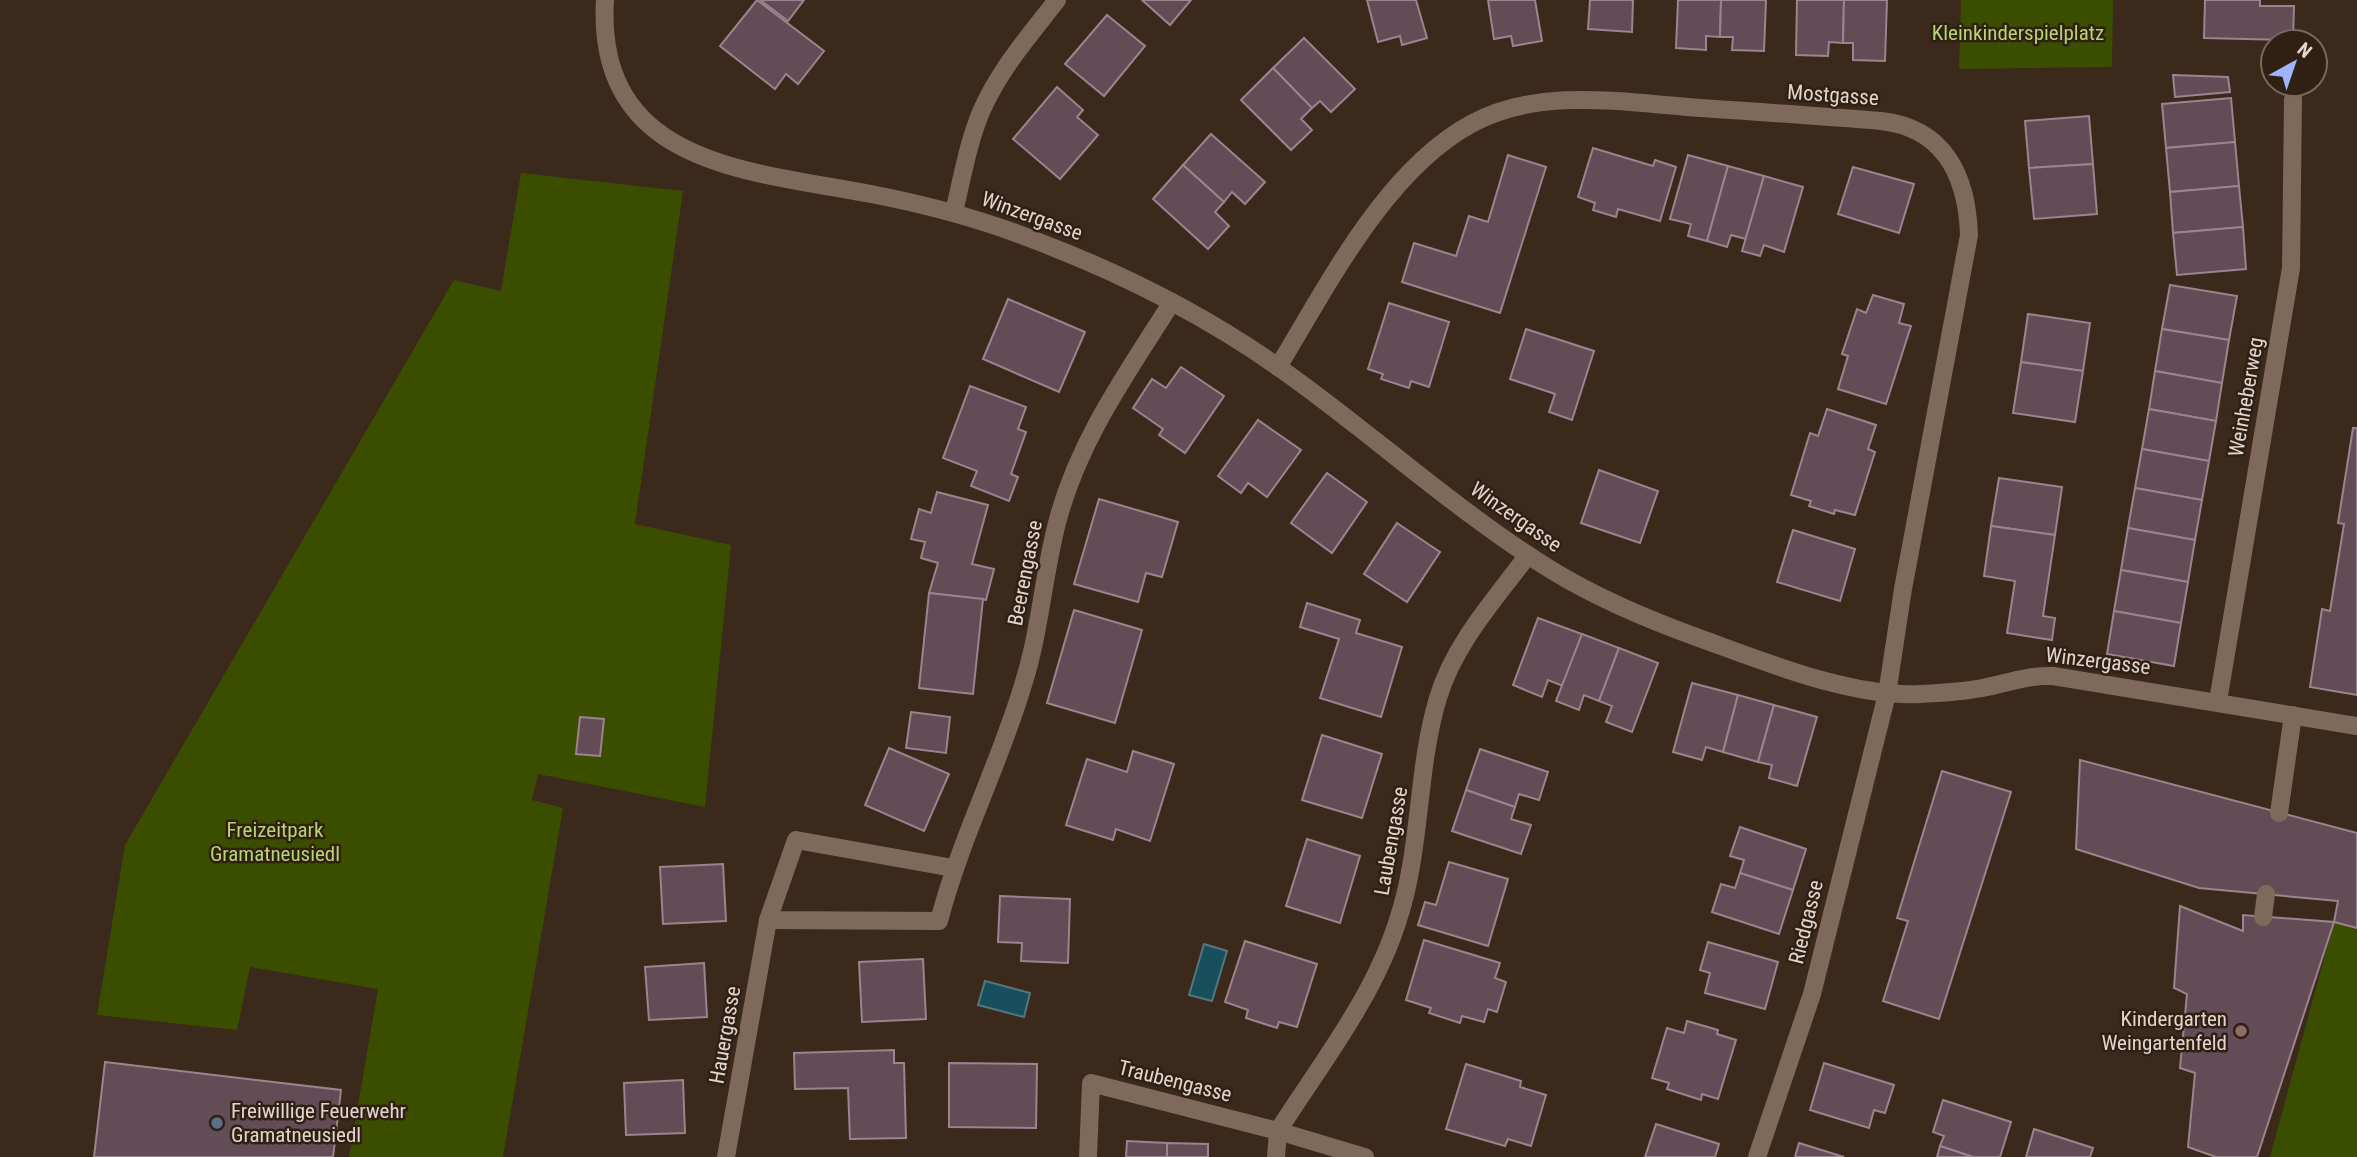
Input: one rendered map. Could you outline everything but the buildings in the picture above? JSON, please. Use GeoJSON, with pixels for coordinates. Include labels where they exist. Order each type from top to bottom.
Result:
{"type":"FeatureCollection","features":[{"type":"Feature","properties":{"kind":"street","name":"Winzergasse"},"geometry":{"type":"LineString","coordinates":[[605,0],[610,56],[631,102],[663,137],[706,160],[733,168],[954,212],[1100,266],[1172,302],[1278,367],[1422,478],[1528,555],[1596,596],[1677,630],[1789,668],[1887,694],[1972,690],[2037,675],[2092,680],[2357,726]]}},
{"type":"Feature","properties":{"kind":"street"},"geometry":{"type":"LineString","coordinates":[[954,212],[985,106],[1006,67],[1057,0]]}},
{"type":"Feature","properties":{"kind":"street","name":"Weinheberweg"},"geometry":{"type":"LineString","coordinates":[[2218,701],[2291,268],[2293,99]]}},
{"type":"Feature","properties":{"kind":"street","name":"Mostgasse"},"geometry":{"type":"LineString","coordinates":[[1278,367],[1341,265],[1390,197],[1443,144],[1488,116],[1529,103],[1570,100],[1881,121],[1920,131],[1938,144],[1953,167],[1964,195],[1969,235],[1903,589],[1887,694]]}},
{"type":"Feature","properties":{"kind":"street","name":"Beerengasse"},"geometry":{"type":"LineString","coordinates":[[768,920],[939,921],[953,868],[1024,685],[1057,523],[1077,461],[1106,405],[1172,302]]}},
{"type":"Feature","properties":{"kind":"street","name":"Laubengasse"},"geometry":{"type":"LineString","coordinates":[[1279,1131],[1355,1009],[1388,949],[1405,898],[1433,718],[1443,682],[1472,630],[1528,555]]}},
{"type":"Feature","properties":{"kind":"street","name":"Riedgasse"},"geometry":{"type":"LineString","coordinates":[[1757,1157],[1812,994],[1887,694]]}},
{"type":"Feature","properties":{"kind":"street"},"geometry":{"type":"LineString","coordinates":[[2279,813],[2293,715]]}},
{"type":"Feature","properties":{"kind":"street"},"geometry":{"type":"LineString","coordinates":[[768,920],[796,840],[953,868]]}},
{"type":"Feature","properties":{"kind":"street"},"geometry":{"type":"LineString","coordinates":[[2263,917],[2266,894]]}},
{"type":"Feature","properties":{"kind":"street","name":"Hauergasse"},"geometry":{"type":"LineString","coordinates":[[726,1157],[768,920]]}},
{"type":"Feature","properties":{"kind":"street","name":"Traubengasse"},"geometry":{"type":"LineString","coordinates":[[1088,1157],[1091,1083],[1279,1131],[1364,1157]]}},
{"type":"Feature","properties":{"kind":"street"},"geometry":{"type":"LineString","coordinates":[[1276,1157],[1279,1131]]}},
{"type":"Feature","properties":{"kind":"green space","name":"Kleinkinderspielplatz"},"geometry":{"type":"Polygon","coordinates":[[[1961,0],[2113,0],[2112,67],[1959,69],[1961,0]]]}},
{"type":"Feature","properties":{"kind":"green space","name":"Freizeitpark Gramatneusiedl"},"geometry":{"type":"Polygon","coordinates":[[[521,173],[683,191],[635,524],[731,545],[705,807],[538,774],[532,800],[563,808],[503,1157],[349,1157],[378,989],[250,967],[237,1030],[97,1015],[125,845],[454,280],[501,291],[521,173]]]}},
{"type":"Feature","properties":{"kind":"green space"},"geometry":{"type":"Polygon","coordinates":[[[2334,922],[2357,928],[2357,1157],[2270,1157],[2334,922]]]}},
{"type":"Feature","properties":{"kind":"water"},"geometry":{"type":"Polygon","coordinates":[[[1204,944],[1227,951],[1212,1001],[1189,995],[1204,944]]]}},
{"type":"Feature","properties":{"kind":"water"},"geometry":{"type":"Polygon","coordinates":[[[985,981],[1030,993],[1024,1017],[978,1005],[985,981]]]}},
{"type":"Feature","properties":{"kind":"place","name":"Kindergarten Weingartenfeld"},"geometry":{"type":"Point","coordinates":[2241,1031]}},
{"type":"Feature","properties":{"kind":"place","name":"Freiwillige Feuerwehr Gramatneusiedl"},"geometry":{"type":"Point","coordinates":[217,1123]}}]}
